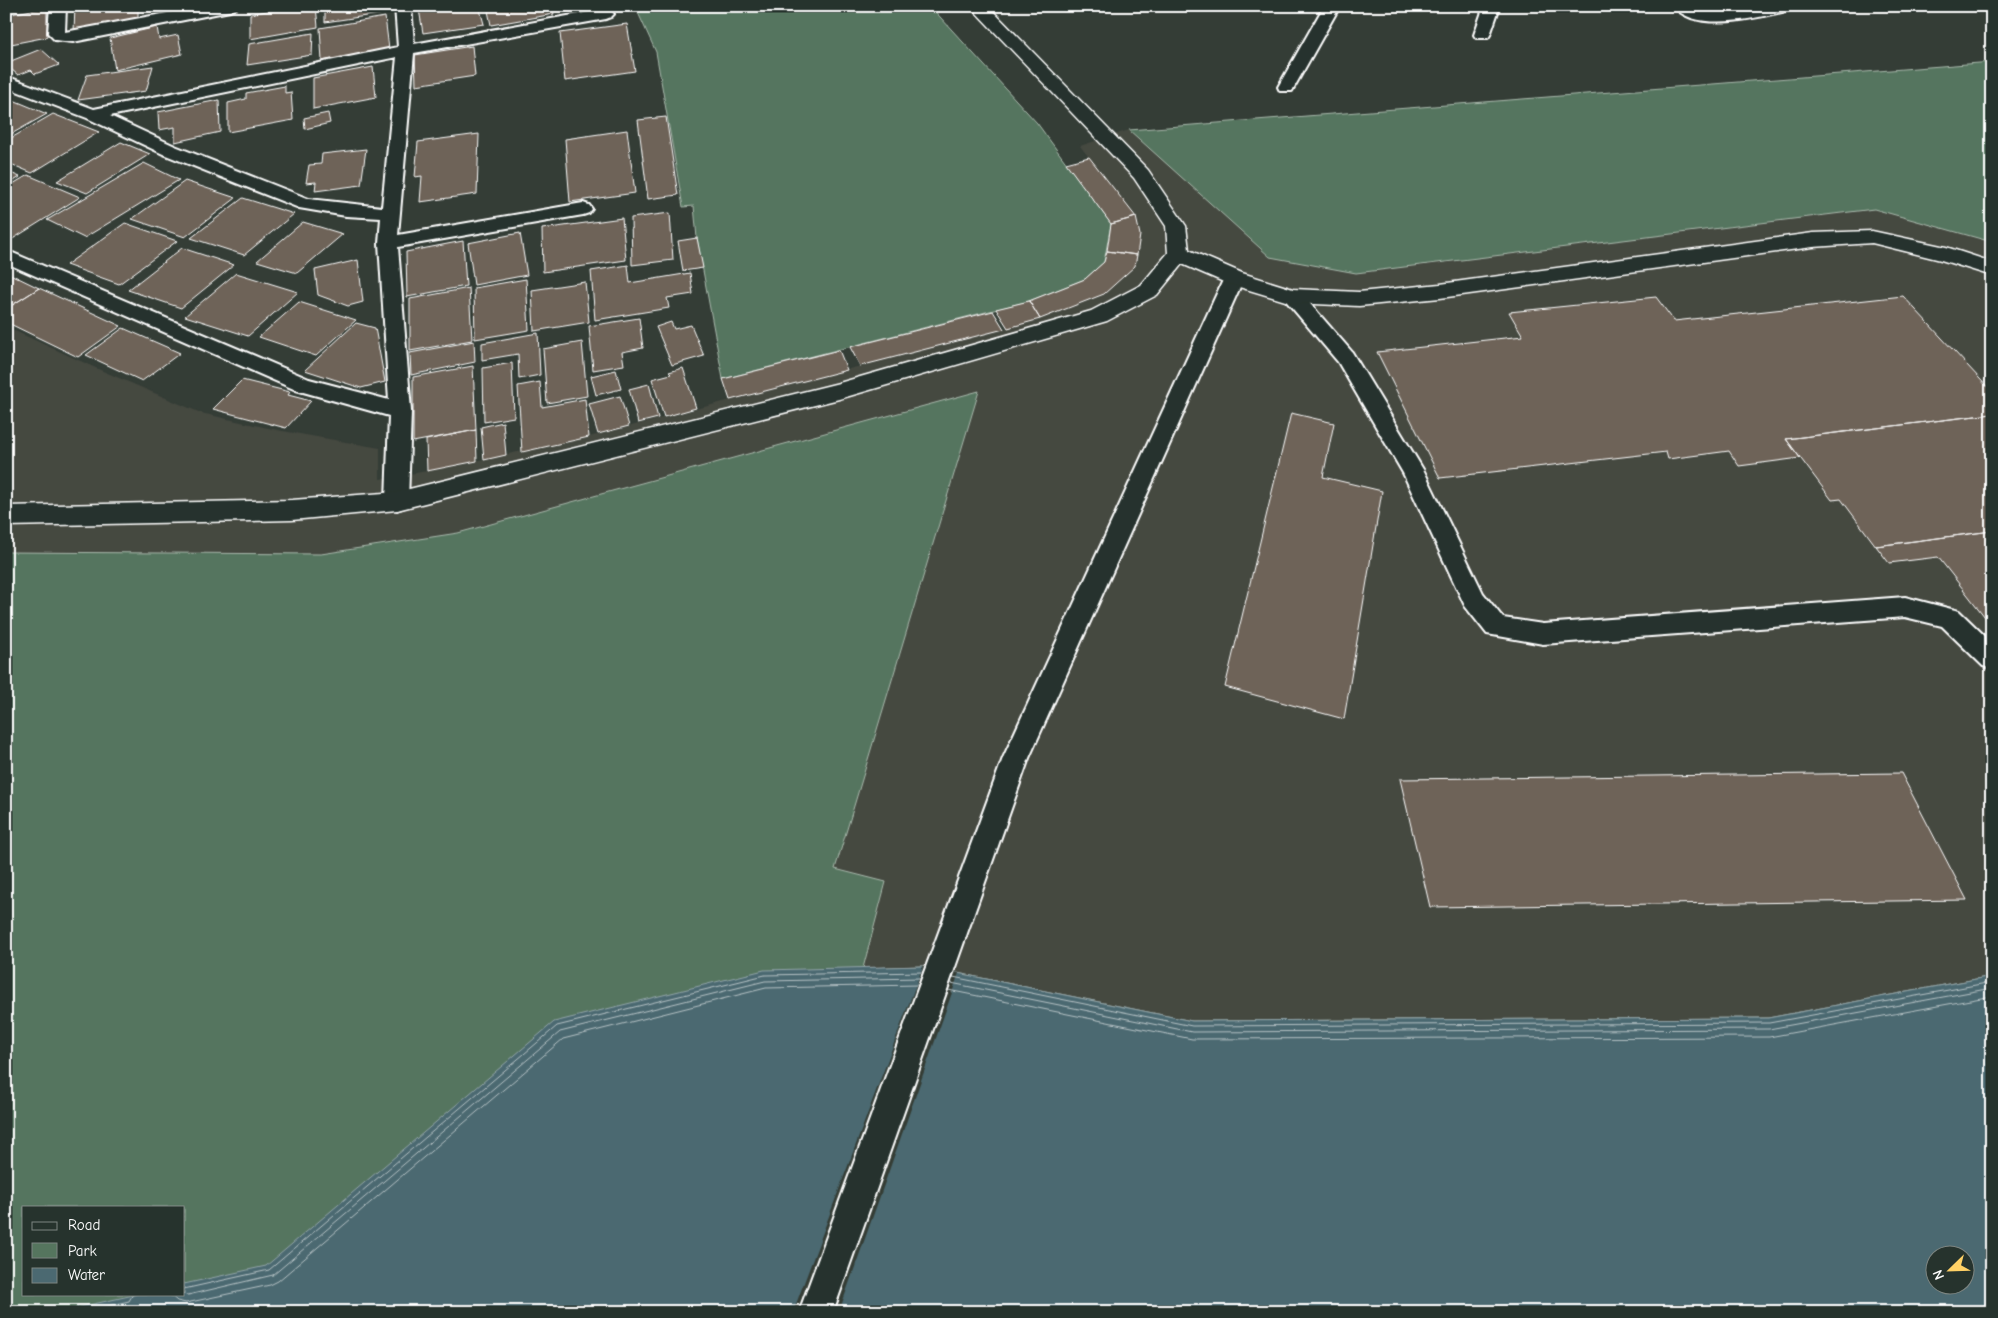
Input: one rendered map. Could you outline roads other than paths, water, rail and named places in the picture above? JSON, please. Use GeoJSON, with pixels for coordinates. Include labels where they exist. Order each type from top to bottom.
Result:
{"type":"FeatureCollection","features":[{"type":"Feature","properties":{"kind":"street"},"geometry":{"type":"LineString","coordinates":[[6,516],[292,510],[397,501],[839,390],[1099,316],[1150,290],[1179,254],[1176,226],[1141,174],[978,6]]}},
{"type":"Feature","properties":{"kind":"street"},"geometry":{"type":"LineString","coordinates":[[1179,254],[1234,278],[1292,296],[1359,299],[1440,291],[1812,240],[1872,237],[1946,254],[1992,269]]}},
{"type":"Feature","properties":{"kind":"lane"},"geometry":{"type":"LineString","coordinates":[[58,6],[56,33],[61,37],[74,37],[230,6]]}},
{"type":"Feature","properties":{"kind":"lane"},"geometry":{"type":"LineString","coordinates":[[397,501],[400,411],[388,243],[406,50],[403,6]]}},
{"type":"Feature","properties":{"kind":"lane"},"geometry":{"type":"LineString","coordinates":[[1286,87],[1332,6]]}},
{"type":"Feature","properties":{"kind":"lane"},"geometry":{"type":"LineString","coordinates":[[1482,35],[1492,6]]}},
{"type":"Feature","properties":{"kind":"lane"},"geometry":{"type":"LineString","coordinates":[[1682,6],[1688,11],[1713,18],[1789,6]]}},
{"type":"Feature","properties":{"kind":"lane"},"geometry":{"type":"LineString","coordinates":[[92,114],[406,50],[606,14]]}},
{"type":"Feature","properties":{"kind":"lane"},"geometry":{"type":"LineString","coordinates":[[6,81],[92,114],[169,150],[305,204],[346,210],[390,213]]}},
{"type":"Feature","properties":{"kind":"lane"},"geometry":{"type":"LineString","coordinates":[[388,243],[583,210]]}},
{"type":"Feature","properties":{"kind":"lane"},"geometry":{"type":"LineString","coordinates":[[6,256],[303,386],[400,411]]}},
{"type":"Feature","properties":{"kind":"lane"},"geometry":{"type":"LineString","coordinates":[[816,1312],[1016,758],[1234,278]]}},
{"type":"Feature","properties":{"kind":"lane"},"geometry":{"type":"LineString","coordinates":[[1292,296],[1345,357],[1412,471],[1474,599],[1496,627],[1542,634],[1905,607],[1950,618],[1992,659]]}},
{"type":"Feature","properties":{"kind":"water"},"geometry":{"type":"Polygon","coordinates":[[[923,966],[1192,1021],[1768,1018],[1992,976],[1992,1312],[58,1312],[129,1296],[185,1296],[185,1284],[266,1266],[554,1022],[764,970],[923,966]]]}}]}
